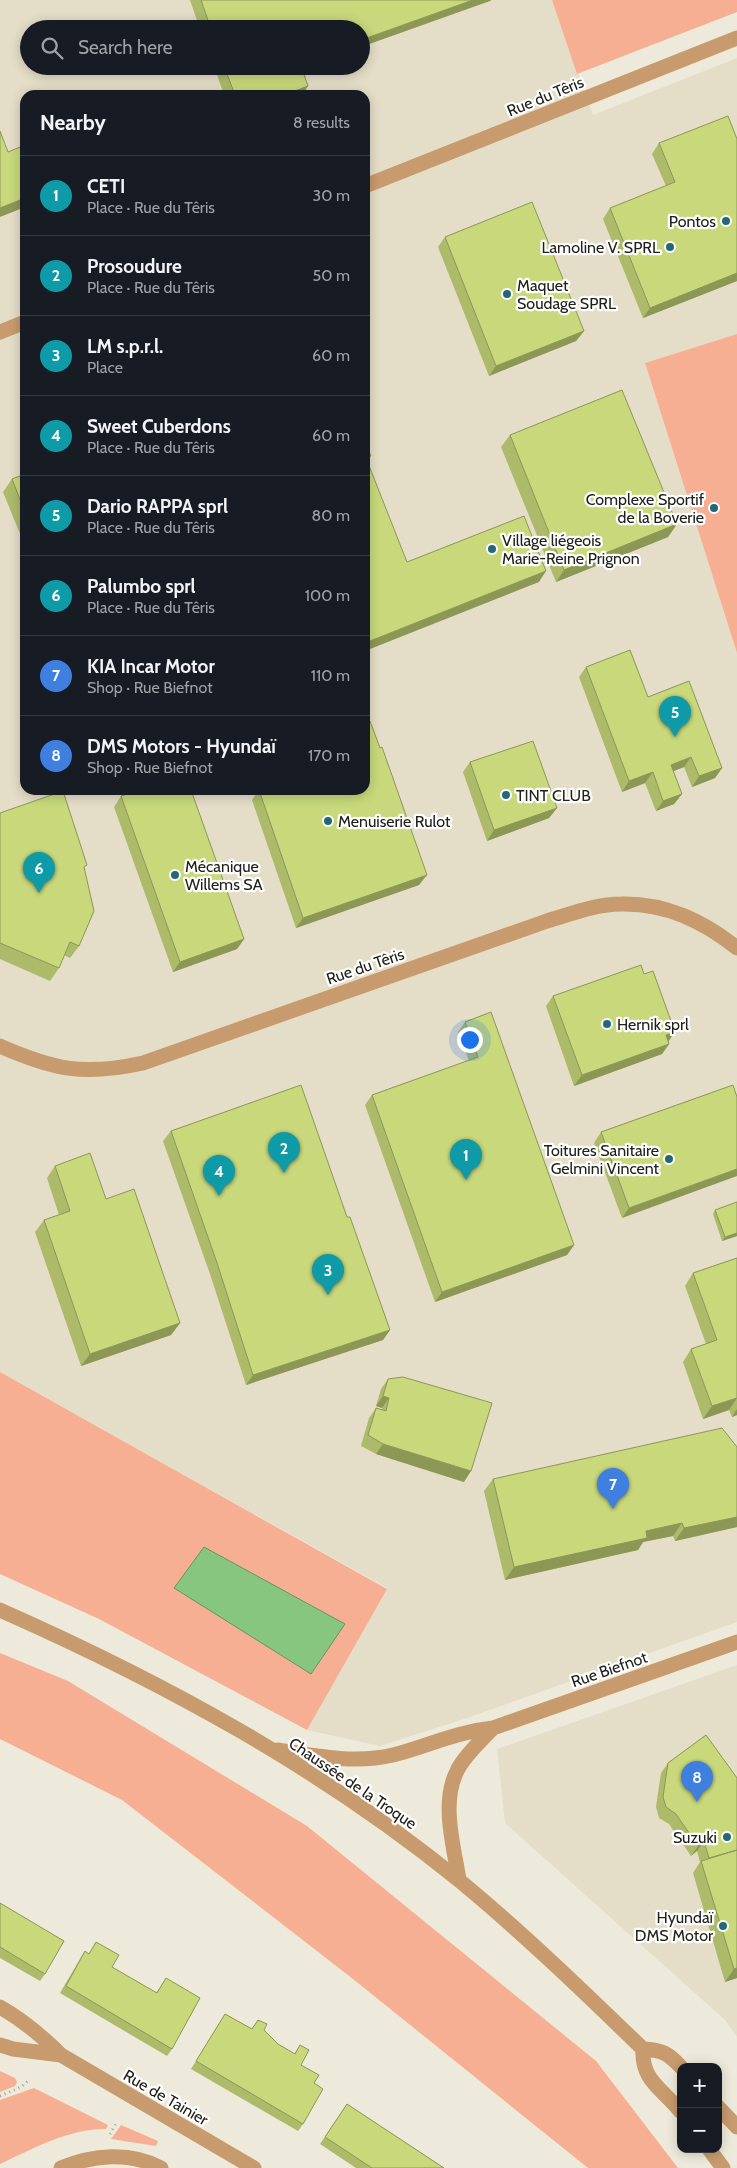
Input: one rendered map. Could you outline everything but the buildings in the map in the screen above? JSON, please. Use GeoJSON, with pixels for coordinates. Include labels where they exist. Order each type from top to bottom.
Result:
{"type":"FeatureCollection","features":[{"type":"Feature","properties":{"kind":"street","name":"Rue du Têris"},"geometry":{"type":"LineString","coordinates":[[370,184],[737,38]]}},
{"type":"Feature","properties":{"kind":"street"},"geometry":{"type":"LineString","coordinates":[[0,332],[20,324]]}},
{"type":"Feature","properties":{"kind":"street","name":"Rue du Têris"},"geometry":{"type":"LineString","coordinates":[[0,1046],[43,1063],[88,1071],[115,1069],[134,1065],[547,921],[586,909],[621,904],[654,906],[677,912],[701,923],[737,948]]}},
{"type":"Feature","properties":{"kind":"street","name":"Chaussée de la Troque"},"geometry":{"type":"LineString","coordinates":[[0,1610],[82,1646],[201,1707],[356,1803],[458,1880],[546,1955],[643,2048],[660,2050],[677,2063]]}},
{"type":"Feature","properties":{"kind":"street","name":"Rue Biefnot"},"geometry":{"type":"LineString","coordinates":[[271,1749],[326,1758],[374,1758],[392,1755],[470,1730],[493,1728],[737,1642]]}},
{"type":"Feature","properties":{"kind":"street"},"geometry":{"type":"LineString","coordinates":[[458,1880],[449,1800],[458,1770],[493,1728]]}},
{"type":"Feature","properties":{"kind":"street","name":"Rue de Tainier"},"geometry":{"type":"LineString","coordinates":[[0,2006],[17,2016],[60,2055],[254,2168]]}},
{"type":"Feature","properties":{"kind":"street","name":"Rue de Tainier"},"geometry":{"type":"LineString","coordinates":[[0,2045],[13,2049],[60,2055]]}},
{"type":"Feature","properties":{"kind":"street"},"geometry":{"type":"LineString","coordinates":[[643,2048],[644,2067],[648,2077],[677,2108]]}},
{"type":"Feature","properties":{"kind":"street"},"geometry":{"type":"LineString","coordinates":[[719,2108],[737,2127]]}},
{"type":"Feature","properties":{"kind":"street"},"geometry":{"type":"LineString","coordinates":[[712,2153],[723,2168]]}},
{"type":"Feature","properties":{"kind":"street"},"geometry":{"type":"LineString","coordinates":[[61,2168],[95,2158],[120,2156],[152,2163],[161,2168]]}},
{"type":"Feature","properties":{"kind":"path"},"geometry":{"type":"LineString","coordinates":[[0,2096],[21,2087],[28,2081]]}},
{"type":"Feature","properties":{"kind":"path"},"geometry":{"type":"LineString","coordinates":[[109,2135],[117,2122]]}},
{"type":"Feature","properties":{"kind":"shaded area"},"geometry":{"type":"Polygon","coordinates":[[[0,0],[552,0],[593,115],[737,58],[737,334],[645,363],[737,653],[737,1622],[470,1717],[380,1746],[307,1730],[387,1588],[0,1372],[0,0]]]}},
{"type":"Feature","properties":{"kind":"shaded area"},"geometry":{"type":"Polygon","coordinates":[[[552,0],[737,0],[737,12],[577,74],[552,0]]]}},
{"type":"Feature","properties":{"kind":"shaded area","name":"Complexe Sportif de la Boverie"},"geometry":{"type":"Polygon","coordinates":[[[737,334],[737,653],[645,363],[737,334]]]}},
{"type":"Feature","properties":{"kind":"shaded area"},"geometry":{"type":"Polygon","coordinates":[[[0,1372],[387,1589],[307,1730],[99,1619],[0,1574],[0,1372]]]}},
{"type":"Feature","properties":{"kind":"shaded area"},"geometry":{"type":"Polygon","coordinates":[[[204,1547],[345,1624],[311,1674],[174,1588],[204,1547]]]}},
{"type":"Feature","properties":{"kind":"shaded area"},"geometry":{"type":"Polygon","coordinates":[[[0,1653],[68,1681],[307,1826],[596,2061],[678,2168],[588,2168],[353,1979],[122,1800],[0,1739],[0,1653]]]}},
{"type":"Feature","properties":{"kind":"shaded area"},"geometry":{"type":"Polygon","coordinates":[[[737,1665],[737,2037],[725,2020],[505,1823],[497,1749],[737,1665]]]}},
{"type":"Feature","properties":{"kind":"shaded area"},"geometry":{"type":"Polygon","coordinates":[[[0,2071],[15,2078],[17,2082],[15,2086],[0,2092],[0,2071]]]}},
{"type":"Feature","properties":{"kind":"shaded area"},"geometry":{"type":"Polygon","coordinates":[[[34,2088],[108,2125],[106,2129],[79,2132],[52,2140],[0,2164],[0,2100],[34,2088]]]}},
{"type":"Feature","properties":{"kind":"shaded area"},"geometry":{"type":"Polygon","coordinates":[[[121,2125],[158,2141],[156,2146],[111,2139],[121,2125]]]}},
{"type":"Feature","properties":{"kind":"place","name":"Pontos"},"geometry":{"type":"Point","coordinates":[726,221]}},
{"type":"Feature","properties":{"kind":"place","name":"Lamoline V. SPRL"},"geometry":{"type":"Point","coordinates":[670,247]}},
{"type":"Feature","properties":{"kind":"place","name":"Maquet Soudage SPRL"},"geometry":{"type":"Point","coordinates":[507,294]}},
{"type":"Feature","properties":{"kind":"place","name":"Complexe Sportif de la Boverie"},"geometry":{"type":"Point","coordinates":[714,508]}},
{"type":"Feature","properties":{"kind":"place","name":"Village liégeois Marie-Reine Prignon"},"geometry":{"type":"Point","coordinates":[492,549]}},
{"type":"Feature","properties":{"kind":"place","name":"Dario RAPPA sprl"},"geometry":{"type":"Point","coordinates":[675,737]}},
{"type":"Feature","properties":{"kind":"place","name":"TINT CLUB"},"geometry":{"type":"Point","coordinates":[506,795]}},
{"type":"Feature","properties":{"kind":"place","name":"Menuiserie Rulot"},"geometry":{"type":"Point","coordinates":[328,821]}},
{"type":"Feature","properties":{"kind":"place","name":"Mécanique Willems SA"},"geometry":{"type":"Point","coordinates":[175,875]}},
{"type":"Feature","properties":{"kind":"place","name":"Palumbo sprl"},"geometry":{"type":"Point","coordinates":[39,893]}},
{"type":"Feature","properties":{"kind":"place","name":"Hernik sprl"},"geometry":{"type":"Point","coordinates":[607,1024]}},
{"type":"Feature","properties":{"kind":"place","name":"Toitures Sanitaire Gelmini Vincent"},"geometry":{"type":"Point","coordinates":[669,1159]}},
{"type":"Feature","properties":{"kind":"place","name":"Prosoudure"},"geometry":{"type":"Point","coordinates":[284,1173]}},
{"type":"Feature","properties":{"kind":"place","name":"CETI"},"geometry":{"type":"Point","coordinates":[466,1180]}},
{"type":"Feature","properties":{"kind":"place","name":"Sweet Cuberdons"},"geometry":{"type":"Point","coordinates":[219,1196]}},
{"type":"Feature","properties":{"kind":"place","name":"LM s.p.r.l."},"geometry":{"type":"Point","coordinates":[328,1295]}},
{"type":"Feature","properties":{"kind":"place","name":"KIA Incar Motor"},"geometry":{"type":"Point","coordinates":[613,1509]}},
{"type":"Feature","properties":{"kind":"place","name":"DMS Motors - Hyundaï"},"geometry":{"type":"Point","coordinates":[697,1802]}},
{"type":"Feature","properties":{"kind":"place","name":"Suzuki"},"geometry":{"type":"Point","coordinates":[727,1837]}},
{"type":"Feature","properties":{"kind":"place","name":"Hyundaï DMS Motor"},"geometry":{"type":"Point","coordinates":[723,1926]}}]}
